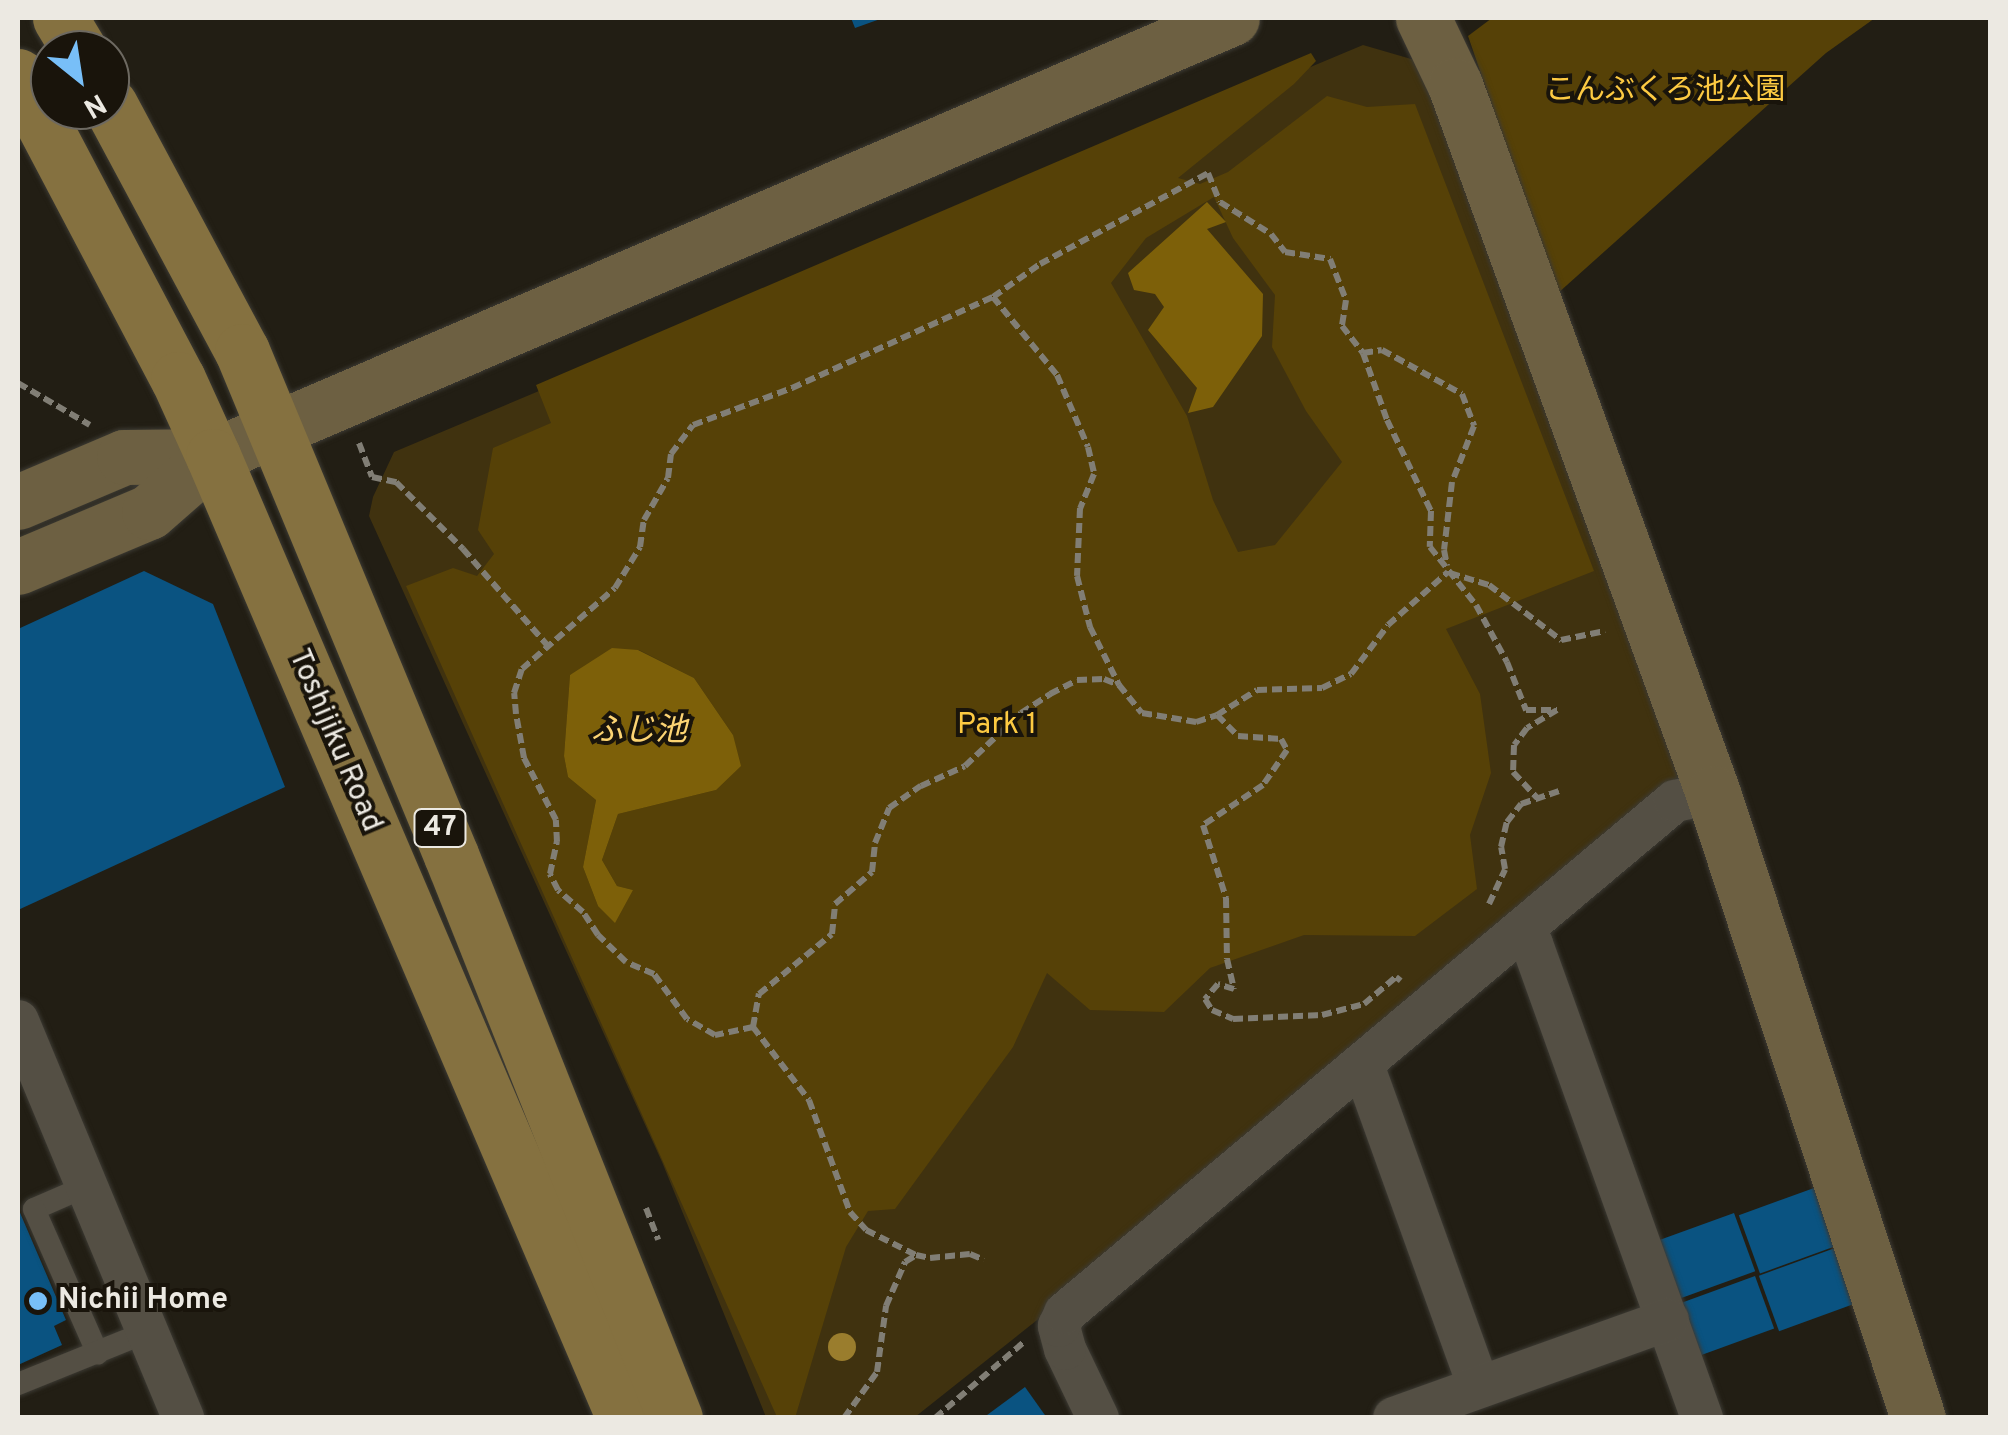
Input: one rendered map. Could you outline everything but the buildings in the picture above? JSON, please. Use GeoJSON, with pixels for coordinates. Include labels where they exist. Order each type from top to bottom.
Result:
{"type":"FeatureCollection","features":[{"type":"Feature","properties":{"kind":"main road","name":"Toshijiku Road"},"geometry":{"type":"LineString","coordinates":[[18,76],[213,456],[624,1418]]}},
{"type":"Feature","properties":{"kind":"main road","name":"47"},"geometry":{"type":"LineString","coordinates":[[124,130],[209,285],[274,429],[458,873],[675,1418]]}},
{"type":"Feature","properties":{"kind":"street"},"geometry":{"type":"LineString","coordinates":[[18,568],[149,512],[213,456],[1232,18]]}},
{"type":"Feature","properties":{"kind":"street"},"geometry":{"type":"LineString","coordinates":[[1423,18],[1455,85],[1713,793],[1918,1418]]}},
{"type":"Feature","properties":{"kind":"street"},"geometry":{"type":"LineString","coordinates":[[18,502],[124,456],[213,456]]}},
{"type":"Feature","properties":{"kind":"street"},"geometry":{"type":"LineString","coordinates":[[1098,1418],[1059,1326],[1066,1312],[1363,1065],[1502,924],[1675,801],[1713,793]]}},
{"type":"Feature","properties":{"kind":"street"},"geometry":{"type":"LineString","coordinates":[[1502,924],[1532,944],[1702,1418]]}},
{"type":"Feature","properties":{"kind":"street"},"geometry":{"type":"LineString","coordinates":[[18,1020],[183,1418]]}},
{"type":"Feature","properties":{"kind":"street"},"geometry":{"type":"LineString","coordinates":[[1363,1065],[1480,1387]]}},
{"type":"Feature","properties":{"kind":"street"},"geometry":{"type":"LineString","coordinates":[[1394,1418],[1668,1320]]}},
{"type":"Feature","properties":{"kind":"lane"},"geometry":{"type":"LineString","coordinates":[[87,1186],[34,1209],[98,1354]]}},
{"type":"Feature","properties":{"kind":"lane"},"geometry":{"type":"LineString","coordinates":[[18,1384],[147,1332]]}},
{"type":"Feature","properties":{"kind":"path"},"geometry":{"type":"LineString","coordinates":[[754,1027],[715,1035],[687,1019],[654,974],[626,962],[558,890],[550,874],[557,842],[556,820],[524,758],[514,692],[522,669],[615,588],[640,547],[644,520],[668,478],[670,454],[693,425],[792,388],[993,297],[1040,264],[1208,172],[1220,202],[1271,234],[1285,252],[1330,259],[1346,300],[1342,326],[1363,353],[1388,420],[1431,511],[1430,547],[1488,625],[1526,710],[1556,710],[1528,728],[1514,745],[1513,772],[1537,798]]}},
{"type":"Feature","properties":{"kind":"path"},"geometry":{"type":"LineString","coordinates":[[993,297],[1058,375],[1088,447],[1094,474],[1080,508],[1077,576],[1090,627],[1119,685],[1142,713],[1196,722],[1217,715],[1256,690],[1322,688],[1351,674],[1388,625],[1448,572]]}},
{"type":"Feature","properties":{"kind":"path"},"geometry":{"type":"LineString","coordinates":[[1363,353],[1382,350],[1462,394],[1474,426],[1452,482],[1444,550],[1448,572]]}},
{"type":"Feature","properties":{"kind":"path"},"geometry":{"type":"LineString","coordinates":[[18,383],[98,429]]}},
{"type":"Feature","properties":{"kind":"path"},"geometry":{"type":"LineString","coordinates":[[359,444],[372,476],[396,482],[464,549],[548,646]]}},
{"type":"Feature","properties":{"kind":"path"},"geometry":{"type":"LineString","coordinates":[[1448,572],[1489,584],[1561,640],[1602,634],[1642,599]]}},
{"type":"Feature","properties":{"kind":"path"},"geometry":{"type":"LineString","coordinates":[[984,1260],[970,1254],[930,1258],[916,1254],[866,1230],[850,1212],[808,1100],[754,1027],[759,994],[832,934],[835,904],[872,872],[875,843],[889,808],[921,786],[965,766],[1020,713],[1050,694],[1077,680],[1104,679],[1119,685]]}},
{"type":"Feature","properties":{"kind":"path"},"geometry":{"type":"LineString","coordinates":[[1217,715],[1238,736],[1281,739],[1287,750],[1263,785],[1203,825],[1211,838],[1214,865],[1226,898],[1227,959],[1234,990],[1218,984],[1205,999],[1212,1010],[1232,1019],[1322,1015],[1364,1004],[1396,977],[1408,987]]}},
{"type":"Feature","properties":{"kind":"path"},"geometry":{"type":"LineString","coordinates":[[1502,924],[1505,868],[1501,847],[1507,822],[1521,804],[1558,791]]}},
{"type":"Feature","properties":{"kind":"path"},"geometry":{"type":"LineString","coordinates":[[844,1418],[878,1372],[886,1306],[905,1262],[916,1254]]}},
{"type":"Feature","properties":{"kind":"path"},"geometry":{"type":"LineString","coordinates":[[935,1418],[1043,1326],[1059,1326]]}},
{"type":"Feature","properties":{"kind":"green space","name":"こんぶくろ池公園"},"geometry":{"type":"Polygon","coordinates":[[[1492,18],[1875,18],[1826,53],[1557,294],[1468,36],[1492,18]]]}},
{"type":"Feature","properties":{"kind":"green space","name":"Park 1"},"geometry":{"type":"Polygon","coordinates":[[[1363,45],[1418,61],[1674,735],[1678,777],[1215,1179],[915,1417],[766,1417],[662,1162],[369,516],[373,497],[394,452],[1363,45]]]}},
{"type":"Feature","properties":{"kind":"green space","name":"Park 1"},"geometry":{"type":"Polygon","coordinates":[[[1311,53],[1316,61],[1294,84],[1178,178],[1200,184],[1228,172],[1327,96],[1367,107],[1415,104],[1594,571],[1446,629],[1480,694],[1491,773],[1470,835],[1477,889],[1415,936],[1304,935],[1210,968],[1164,1012],[1090,1010],[1047,973],[1013,1047],[895,1209],[868,1211],[846,1247],[795,1418],[777,1417],[406,586],[453,568],[477,576],[494,554],[478,530],[493,448],[551,423],[536,385],[1311,53]],[[1214,197],[1146,238],[1111,283],[1187,416],[1213,500],[1238,552],[1275,545],[1342,462],[1306,411],[1272,347],[1275,295],[1233,238],[1214,197]],[[639,650],[570,675],[564,756],[568,777],[596,800],[583,867],[598,906],[633,890],[617,886],[602,860],[618,814],[716,790],[733,735],[694,678],[639,650]]]}},
{"type":"Feature","properties":{"kind":"water"},"geometry":{"type":"Polygon","coordinates":[[[1207,202],[1226,222],[1207,229],[1263,294],[1262,336],[1213,407],[1188,413],[1197,388],[1148,330],[1164,307],[1155,294],[1134,290],[1128,273],[1207,202]]]}},
{"type":"Feature","properties":{"kind":"water","name":"ふじ池"},"geometry":{"type":"Polygon","coordinates":[[[612,648],[638,650],[694,678],[733,735],[741,766],[716,790],[618,814],[602,860],[617,886],[633,890],[615,923],[598,906],[583,867],[596,800],[568,777],[564,756],[570,675],[612,648]]]}},
{"type":"Feature","properties":{"kind":"place","name":"Nichii Home"},"geometry":{"type":"Point","coordinates":[38,1301]}}]}
